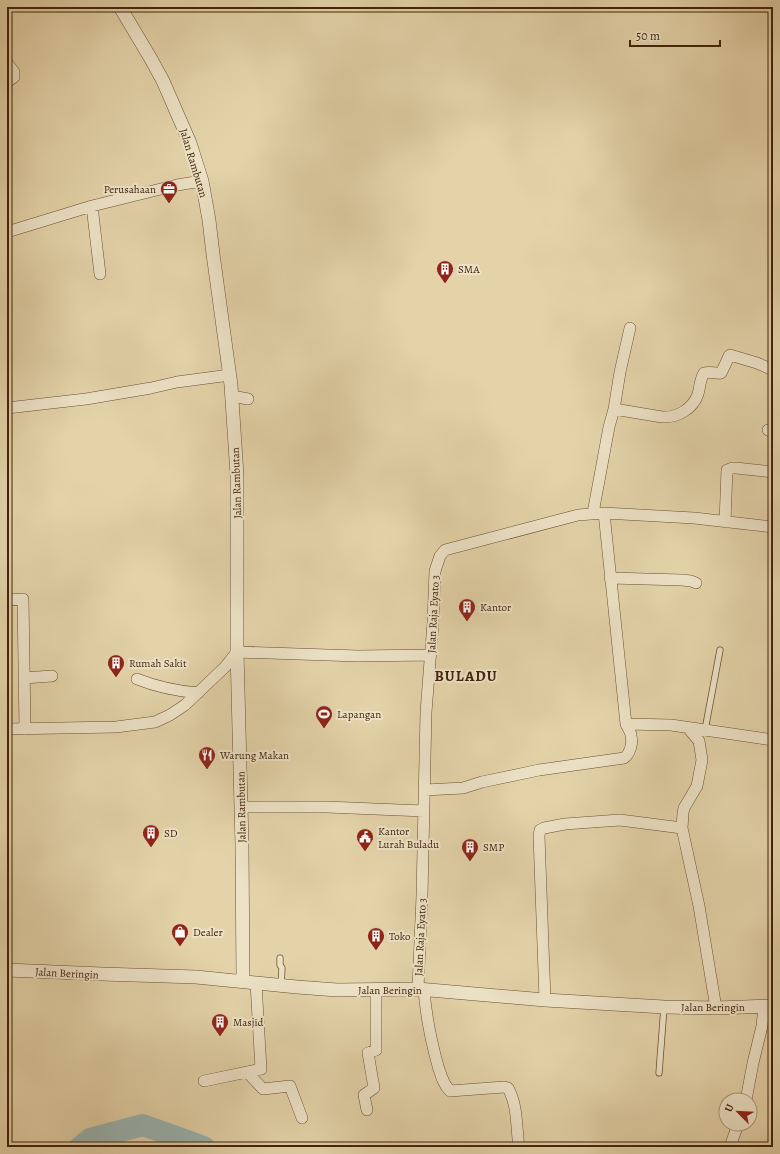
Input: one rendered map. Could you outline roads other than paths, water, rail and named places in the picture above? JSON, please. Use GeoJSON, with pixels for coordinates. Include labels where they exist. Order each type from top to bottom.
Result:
{"type":"FeatureCollection","features":[{"type":"Feature","properties":{"kind":"street","name":"Jalan Rambutan"},"geometry":{"type":"LineString","coordinates":[[126,9],[163,81],[190,143],[202,181],[209,220],[230,375],[238,475],[237,652],[241,807],[249,982]]}},
{"type":"Feature","properties":{"kind":"street"},"geometry":{"type":"LineString","coordinates":[[7,63],[14,72],[14,77],[7,82]]}},
{"type":"Feature","properties":{"kind":"street"},"geometry":{"type":"LineString","coordinates":[[7,232],[92,206],[177,185],[202,181]]}},
{"type":"Feature","properties":{"kind":"street"},"geometry":{"type":"LineString","coordinates":[[92,206],[100,274]]}},
{"type":"Feature","properties":{"kind":"street"},"geometry":{"type":"LineString","coordinates":[[425,790],[463,788],[482,782],[539,770],[624,758],[630,752],[632,737],[626,724],[610,578],[598,513],[609,427],[630,328]]}},
{"type":"Feature","properties":{"kind":"street"},"geometry":{"type":"LineString","coordinates":[[614,409],[670,417],[676,415],[687,409],[694,402],[698,394],[701,377],[704,373],[721,373],[730,355],[757,363],[773,370]]}},
{"type":"Feature","properties":{"kind":"street"},"geometry":{"type":"LineString","coordinates":[[7,408],[86,399],[177,382],[230,375]]}},
{"type":"Feature","properties":{"kind":"street"},"geometry":{"type":"LineString","coordinates":[[232,396],[248,398]]}},
{"type":"Feature","properties":{"kind":"street"},"geometry":{"type":"LineString","coordinates":[[725,522],[727,470],[736,468],[773,472]]}},
{"type":"Feature","properties":{"kind":"street","name":"Jalan Raja Eyato 3"},"geometry":{"type":"LineString","coordinates":[[520,1147],[517,1117],[512,1096],[508,1088],[504,1087],[450,1091],[447,1088],[443,1080],[433,1047],[421,990],[426,712],[431,655],[435,571],[440,556],[445,550],[578,515],[598,513],[694,518],[773,527]]}},
{"type":"Feature","properties":{"kind":"street"},"geometry":{"type":"LineString","coordinates":[[610,578],[682,580],[696,582]]}},
{"type":"Feature","properties":{"kind":"street"},"geometry":{"type":"LineString","coordinates":[[7,600],[23,599],[25,729]]}},
{"type":"Feature","properties":{"kind":"street"},"geometry":{"type":"LineString","coordinates":[[7,729],[116,727],[155,722],[181,708],[226,667],[237,652],[358,656],[431,655]]}},
{"type":"Feature","properties":{"kind":"street"},"geometry":{"type":"LineString","coordinates":[[24,678],[52,676]]}},
{"type":"Feature","properties":{"kind":"street"},"geometry":{"type":"LineString","coordinates":[[137,679],[155,686],[198,693]]}},
{"type":"Feature","properties":{"kind":"street"},"geometry":{"type":"LineString","coordinates":[[626,724],[670,725],[773,740]]}},
{"type":"Feature","properties":{"kind":"street"},"geometry":{"type":"LineString","coordinates":[[688,728],[698,741],[702,760],[698,786],[684,808],[682,828],[699,906],[716,1008]]}},
{"type":"Feature","properties":{"kind":"street"},"geometry":{"type":"LineString","coordinates":[[241,807],[327,807],[424,811]]}},
{"type":"Feature","properties":{"kind":"street"},"geometry":{"type":"LineString","coordinates":[[545,1000],[540,830],[565,824],[620,820],[682,828]]}},
{"type":"Feature","properties":{"kind":"street","name":"Jalan Beringin"},"geometry":{"type":"LineString","coordinates":[[7,970],[196,977],[337,990],[421,990],[545,1000],[664,1007],[716,1008],[768,1006]]}},
{"type":"Feature","properties":{"kind":"street"},"geometry":{"type":"LineString","coordinates":[[204,1081],[261,1069],[249,982]]}},
{"type":"Feature","properties":{"kind":"street"},"geometry":{"type":"LineString","coordinates":[[367,1110],[364,1095],[374,1088],[368,1053],[376,1050],[376,990]]}},
{"type":"Feature","properties":{"kind":"street"},"geometry":{"type":"LineString","coordinates":[[748,1092],[753,1063],[768,1006]]}},
{"type":"Feature","properties":{"kind":"street"},"geometry":{"type":"LineString","coordinates":[[247,1072],[262,1089],[290,1086],[302,1118]]}},
{"type":"Feature","properties":{"kind":"street"},"geometry":{"type":"LineString","coordinates":[[730,1147],[735,1132]]}},
{"type":"Feature","properties":{"kind":"lane"},"geometry":{"type":"LineString","coordinates":[[705,730],[720,650]]}},
{"type":"Feature","properties":{"kind":"lane"},"geometry":{"type":"LineString","coordinates":[[280,958],[280,965],[282,968],[281,986]]}},
{"type":"Feature","properties":{"kind":"lane"},"geometry":{"type":"LineString","coordinates":[[659,1073],[664,1007]]}},
{"type":"Feature","properties":{"kind":"waterway"},"geometry":{"type":"LineString","coordinates":[[80,1147],[90,1139],[143,1125],[204,1147]]}},
{"type":"Feature","properties":{"kind":"place","name":"Perusahaan"},"geometry":{"type":"Point","coordinates":[169,204]}},
{"type":"Feature","properties":{"kind":"place","name":"SMA"},"geometry":{"type":"Point","coordinates":[445,284]}},
{"type":"Feature","properties":{"kind":"place","name":"Kantor"},"geometry":{"type":"Point","coordinates":[467,622]}},
{"type":"Feature","properties":{"kind":"place","name":"Rumah Sakit"},"geometry":{"type":"Point","coordinates":[116,678]}},
{"type":"Feature","properties":{"kind":"place","name":"Lapangan"},"geometry":{"type":"Point","coordinates":[324,729]}},
{"type":"Feature","properties":{"kind":"place","name":"Warung Makan"},"geometry":{"type":"Point","coordinates":[207,770]}},
{"type":"Feature","properties":{"kind":"place","name":"SD"},"geometry":{"type":"Point","coordinates":[151,848]}},
{"type":"Feature","properties":{"kind":"place","name":"Kantor Lurah Buladu"},"geometry":{"type":"Point","coordinates":[365,852]}},
{"type":"Feature","properties":{"kind":"place","name":"SMP"},"geometry":{"type":"Point","coordinates":[470,862]}},
{"type":"Feature","properties":{"kind":"place","name":"Dealer"},"geometry":{"type":"Point","coordinates":[180,947]}},
{"type":"Feature","properties":{"kind":"place","name":"Toko"},"geometry":{"type":"Point","coordinates":[376,951]}},
{"type":"Feature","properties":{"kind":"place","name":"Masjid"},"geometry":{"type":"Point","coordinates":[220,1037]}},
{"type":"Feature","properties":{"kind":"district","name":"BULADU"},"geometry":{"type":"Point","coordinates":[466,676]}}]}
